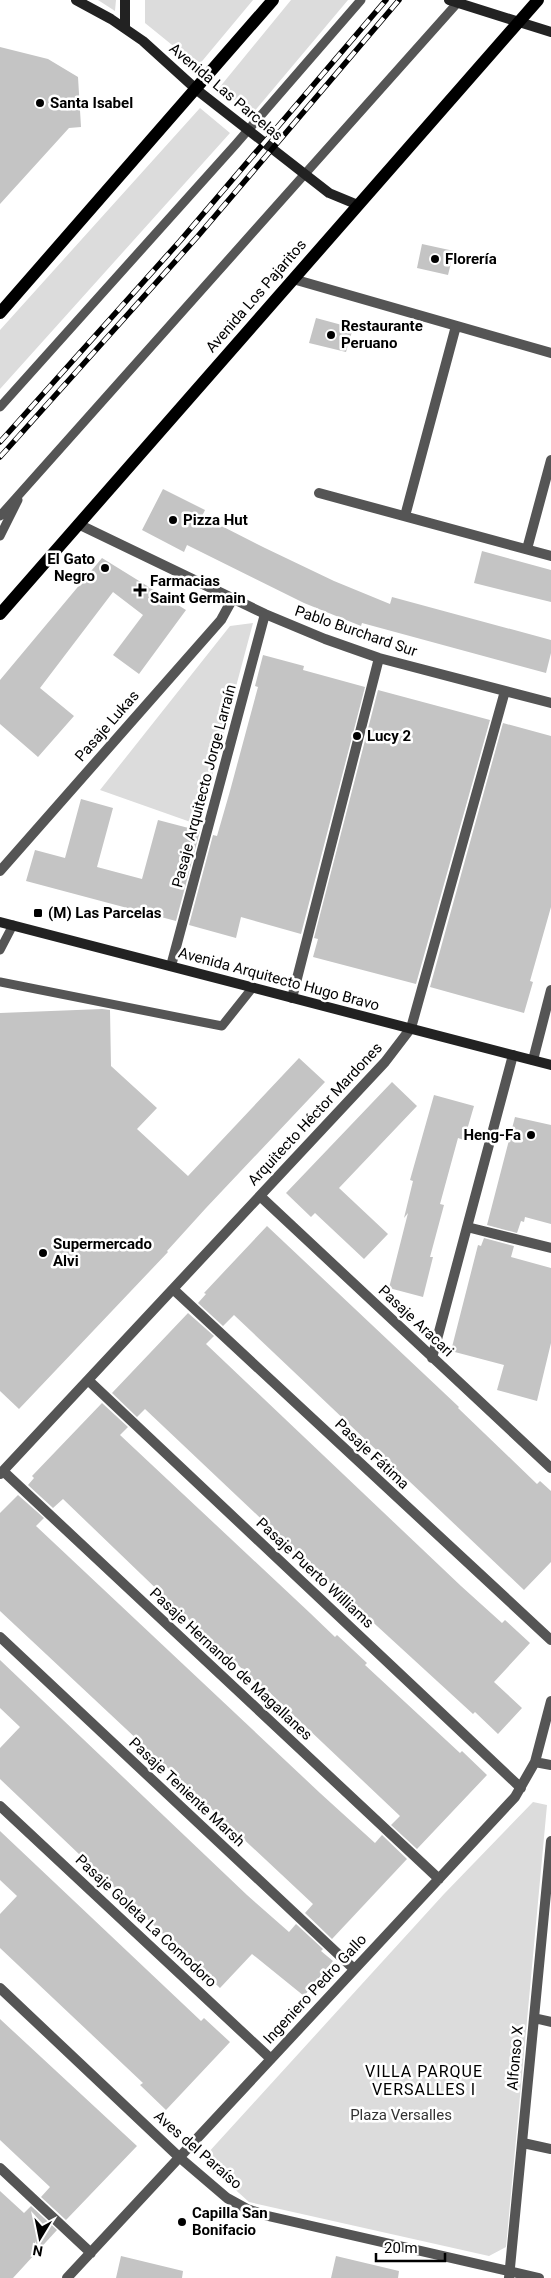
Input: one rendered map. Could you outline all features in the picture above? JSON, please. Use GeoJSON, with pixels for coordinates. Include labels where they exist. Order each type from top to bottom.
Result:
{"type":"FeatureCollection","features":[{"type":"Feature","properties":{"kind":"main road"},"geometry":{"type":"LineString","coordinates":[[0,313],[197,90],[273,0]]}},
{"type":"Feature","properties":{"kind":"main road","name":"Avenida Los Pajaritos"},"geometry":{"type":"LineString","coordinates":[[0,614],[538,0]]}},
{"type":"Feature","properties":{"kind":"street","name":"Avenida Las Parcelas"},"geometry":{"type":"LineString","coordinates":[[76,0],[125,28],[143,41],[197,90],[328,193],[358,205]]}},
{"type":"Feature","properties":{"kind":"street"},"geometry":{"type":"LineString","coordinates":[[125,0],[125,28]]}},
{"type":"Feature","properties":{"kind":"street"},"geometry":{"type":"LineString","coordinates":[[455,1],[551,32]]}},
{"type":"Feature","properties":{"kind":"street"},"geometry":{"type":"LineString","coordinates":[[292,280],[551,353]]}},
{"type":"Feature","properties":{"kind":"street"},"geometry":{"type":"LineString","coordinates":[[405,516],[456,326]]}},
{"type":"Feature","properties":{"kind":"street"},"geometry":{"type":"LineString","coordinates":[[527,549],[551,460]]}},
{"type":"Feature","properties":{"kind":"street"},"geometry":{"type":"LineString","coordinates":[[319,493],[551,556]]}},
{"type":"Feature","properties":{"kind":"street","name":"Pablo Burchard Sur"},"geometry":{"type":"LineString","coordinates":[[78,524],[266,614],[325,639],[379,658],[551,703]]}},
{"type":"Feature","properties":{"kind":"street","name":"Pasaje Lukas"},"geometry":{"type":"LineString","coordinates":[[0,871],[221,620],[233,598]]}},
{"type":"Feature","properties":{"kind":"street","name":"Pasaje Arquitecto Jorge Larraín"},"geometry":{"type":"LineString","coordinates":[[171,966],[266,614]]}},
{"type":"Feature","properties":{"kind":"street"},"geometry":{"type":"LineString","coordinates":[[292,998],[379,658]]}},
{"type":"Feature","properties":{"kind":"street","name":"Arquitecto Héctor Mardones"},"geometry":{"type":"LineString","coordinates":[[2,1472],[385,1062],[411,1028],[505,691]]}},
{"type":"Feature","properties":{"kind":"street","name":"Avenida Arquitecto Hugo Bravo"},"geometry":{"type":"LineString","coordinates":[[0,922],[551,1065]]}},
{"type":"Feature","properties":{"kind":"street"},"geometry":{"type":"LineString","coordinates":[[533,1060],[551,990]]}},
{"type":"Feature","properties":{"kind":"street"},"geometry":{"type":"LineString","coordinates":[[432,1358],[513,1055]]}},
{"type":"Feature","properties":{"kind":"street","name":"Pasaje Aracari"},"geometry":{"type":"LineString","coordinates":[[260,1196],[551,1468]]}},
{"type":"Feature","properties":{"kind":"street"},"geometry":{"type":"LineString","coordinates":[[467,1227],[551,1248]]}},
{"type":"Feature","properties":{"kind":"street","name":"Pasaje Fátima"},"geometry":{"type":"LineString","coordinates":[[173,1289],[551,1640]]}},
{"type":"Feature","properties":{"kind":"street","name":"Pasaje Puerto Williams"},"geometry":{"type":"LineString","coordinates":[[88,1380],[521,1788]]}},
{"type":"Feature","properties":{"kind":"street","name":"Pasaje Hernando de Magallanes"},"geometry":{"type":"LineString","coordinates":[[2,1472],[439,1879]]}},
{"type":"Feature","properties":{"kind":"street","name":"Pasaje Teniente Marsh"},"geometry":{"type":"LineString","coordinates":[[0,1637],[354,1969]]}},
{"type":"Feature","properties":{"kind":"street","name":"Ingeniero Pedro Gallo"},"geometry":{"type":"LineString","coordinates":[[67,2278],[439,1879],[521,1788],[535,1762],[551,1701]]}},
{"type":"Feature","properties":{"kind":"street"},"geometry":{"type":"LineString","coordinates":[[535,1762],[551,1765]]}},
{"type":"Feature","properties":{"kind":"street","name":"Pasaje Goleta La Comodoro"},"geometry":{"type":"LineString","coordinates":[[0,1806],[271,2059]]}},
{"type":"Feature","properties":{"kind":"street","name":"Alfonso X"},"geometry":{"type":"LineString","coordinates":[[510,2275],[534,2018],[549,1892],[551,1841]]}},
{"type":"Feature","properties":{"kind":"street","name":"Aves del Paraíso"},"geometry":{"type":"LineString","coordinates":[[0,1988],[179,2157],[227,2198],[258,2213],[510,2275],[539,2278]]}},
{"type":"Feature","properties":{"kind":"street"},"geometry":{"type":"LineString","coordinates":[[534,2018],[551,2022]]}},
{"type":"Feature","properties":{"kind":"street"},"geometry":{"type":"LineString","coordinates":[[523,2143],[551,2149]]}},
{"type":"Feature","properties":{"kind":"street"},"geometry":{"type":"LineString","coordinates":[[0,2168],[91,2253]]}},
{"type":"Feature","properties":{"kind":"lane"},"geometry":{"type":"LineString","coordinates":[[0,407],[248,130],[361,0]]}},
{"type":"Feature","properties":{"kind":"lane"},"geometry":{"type":"LineString","coordinates":[[0,516],[455,1]]}},
{"type":"Feature","properties":{"kind":"lane"},"geometry":{"type":"LineString","coordinates":[[0,536],[24,489]]}},
{"type":"Feature","properties":{"kind":"lane"},"geometry":{"type":"LineString","coordinates":[[0,950],[13,925]]}},
{"type":"Feature","properties":{"kind":"lane"},"geometry":{"type":"LineString","coordinates":[[0,982],[222,1026],[253,987]]}},
{"type":"Feature","properties":{"kind":"green space"},"geometry":{"type":"Polygon","coordinates":[[[98,0],[116,0],[115,11],[98,0]]]}},
{"type":"Feature","properties":{"kind":"green space"},"geometry":{"type":"Polygon","coordinates":[[[145,0],[253,0],[198,66],[145,23],[145,0]]]}},
{"type":"Feature","properties":{"kind":"green space"},"geometry":{"type":"Polygon","coordinates":[[[291,0],[348,0],[252,114],[219,88],[291,0]]]}},
{"type":"Feature","properties":{"kind":"green space"},"geometry":{"type":"Polygon","coordinates":[[[200,108],[230,133],[0,389],[0,330],[200,108]]]}},
{"type":"Feature","properties":{"kind":"green space"},"geometry":{"type":"Polygon","coordinates":[[[253,623],[199,825],[100,790],[230,626],[253,623]]]}},
{"type":"Feature","properties":{"kind":"green space","name":"Plaza Versalles"},"geometry":{"type":"Polygon","coordinates":[[[533,1802],[547,1805],[506,2247],[489,2256],[249,2202],[209,2166],[207,2154],[444,1894],[533,1802]]]}},
{"type":"Feature","properties":{"kind":"building","name":"Santa Isabel"},"geometry":{"type":"Polygon","coordinates":[[[0,47],[48,59],[78,77],[81,127],[69,128],[0,204],[0,47]]]}},
{"type":"Feature","properties":{"kind":"building","name":"Florería"},"geometry":{"type":"Polygon","coordinates":[[[422,244],[454,251],[448,275],[417,268],[422,244]]]}},
{"type":"Feature","properties":{"kind":"building","name":"Restaurante Peruano"},"geometry":{"type":"Polygon","coordinates":[[[316,318],[353,328],[346,352],[309,343],[316,318]]]}},
{"type":"Feature","properties":{"kind":"building"},"geometry":{"type":"Polygon","coordinates":[[[163,489],[205,510],[202,516],[265,548],[334,581],[390,604],[392,597],[551,640],[551,653],[546,673],[362,623],[361,626],[304,603],[187,545],[184,552],[142,530],[163,489]]]}},
{"type":"Feature","properties":{"kind":"building"},"geometry":{"type":"Polygon","coordinates":[[[482,551],[551,570],[551,602],[474,583],[482,551]]]}},
{"type":"Feature","properties":{"kind":"building"},"geometry":{"type":"Polygon","coordinates":[[[102,558],[186,610],[139,674],[113,655],[143,615],[113,592],[40,688],[74,716],[38,757],[0,724],[0,680],[102,558]]]}},
{"type":"Feature","properties":{"kind":"building"},"geometry":{"type":"Polygon","coordinates":[[[263,655],[304,666],[303,670],[365,687],[301,934],[241,917],[236,938],[189,925],[213,835],[217,836],[230,791],[258,687],[255,686],[263,655]]]}},
{"type":"Feature","properties":{"kind":"building"},"geometry":{"type":"Polygon","coordinates":[[[378,690],[490,720],[416,984],[313,957],[318,939],[314,938],[378,690]]]}},
{"type":"Feature","properties":{"kind":"building"},"geometry":{"type":"Polygon","coordinates":[[[503,723],[551,736],[551,907],[530,981],[533,982],[524,1013],[430,987],[503,723]]]}},
{"type":"Feature","properties":{"kind":"building"},"geometry":{"type":"Polygon","coordinates":[[[81,799],[113,808],[97,867],[142,879],[158,820],[200,831],[176,921],[26,881],[35,850],[65,858],[81,799]]]}},
{"type":"Feature","properties":{"kind":"building","name":"Supermercado Alvi"},"geometry":{"type":"Polygon","coordinates":[[[110,1010],[111,1066],[157,1108],[137,1129],[188,1176],[299,1058],[325,1082],[206,1208],[168,1252],[19,1409],[0,1391],[0,1013],[110,1010]]]}},
{"type":"Feature","properties":{"kind":"building"},"geometry":{"type":"Polygon","coordinates":[[[392,1082],[417,1106],[339,1188],[388,1234],[364,1259],[315,1213],[311,1217],[286,1193],[392,1082]]]}},
{"type":"Feature","properties":{"kind":"building"},"geometry":{"type":"Polygon","coordinates":[[[434,1095],[474,1106],[464,1140],[458,1138],[440,1204],[444,1205],[430,1257],[433,1257],[423,1297],[389,1288],[408,1213],[404,1218],[413,1181],[410,1180],[434,1095]]]}},
{"type":"Feature","properties":{"kind":"building"},"geometry":{"type":"Polygon","coordinates":[[[515,1117],[551,1125],[551,1224],[525,1217],[524,1222],[521,1221],[517,1233],[487,1225],[515,1117]]]}},
{"type":"Feature","properties":{"kind":"building"},"geometry":{"type":"Polygon","coordinates":[[[267,1226],[459,1407],[537,1484],[540,1481],[551,1491],[551,1562],[524,1590],[234,1315],[223,1326],[198,1303],[206,1294],[204,1293],[267,1226]]]}},
{"type":"Feature","properties":{"kind":"building"},"geometry":{"type":"Polygon","coordinates":[[[484,1238],[514,1246],[511,1257],[551,1268],[551,1343],[537,1401],[497,1390],[504,1365],[451,1351],[478,1245],[481,1246],[484,1238]]]}},
{"type":"Feature","properties":{"kind":"building"},"geometry":{"type":"Polygon","coordinates":[[[188,1313],[214,1336],[206,1344],[461,1586],[502,1623],[505,1620],[530,1643],[494,1682],[522,1708],[498,1734],[475,1712],[473,1714],[293,1549],[145,1409],[137,1417],[112,1393],[188,1313]]]}},
{"type":"Feature","properties":{"kind":"building"},"geometry":{"type":"Polygon","coordinates":[[[102,1403],[128,1427],[120,1435],[335,1637],[337,1635],[367,1663],[365,1665],[460,1753],[462,1751],[487,1775],[417,1849],[391,1825],[400,1816],[266,1689],[168,1600],[63,1499],[53,1508],[28,1485],[34,1478],[32,1476],[102,1403]]]}},
{"type":"Feature","properties":{"kind":"building"},"geometry":{"type":"Polygon","coordinates":[[[18,1495],[44,1518],[36,1526],[320,1793],[375,1843],[382,1835],[407,1859],[332,1939],[305,1913],[313,1904],[0,1611],[0,1513],[18,1495]]]}},
{"type":"Feature","properties":{"kind":"building"},"geometry":{"type":"Polygon","coordinates":[[[0,1660],[247,1895],[289,1932],[296,1924],[323,1949],[321,1951],[333,1961],[304,1996],[252,1954],[220,1988],[0,1779],[0,1748],[20,1727],[0,1708],[0,1660]]]}},
{"type":"Feature","properties":{"kind":"building"},"geometry":{"type":"Polygon","coordinates":[[[0,1831],[201,2021],[204,2018],[230,2042],[166,2110],[140,2085],[143,2083],[0,1948],[0,1914],[17,1896],[0,1880],[0,1831]]]}},
{"type":"Feature","properties":{"kind":"building"},"geometry":{"type":"Polygon","coordinates":[[[0,2019],[137,2146],[66,2220],[41,2197],[50,2187],[0,2140],[0,2019]]]}},
{"type":"Feature","properties":{"kind":"building"},"geometry":{"type":"Polygon","coordinates":[[[0,2191],[24,2213],[31,2206],[57,2230],[13,2278],[0,2278],[0,2191]]]}},
{"type":"Feature","properties":{"kind":"building"},"geometry":{"type":"Polygon","coordinates":[[[121,2256],[183,2271],[182,2278],[116,2278],[121,2256]]]}},
{"type":"Feature","properties":{"kind":"building"},"geometry":{"type":"Polygon","coordinates":[[[336,2256],[399,2271],[398,2278],[331,2278],[336,2256]]]}},
{"type":"Feature","properties":{"kind":"railway"},"geometry":{"type":"LineString","coordinates":[[0,442],[180,241],[386,0]]}},
{"type":"Feature","properties":{"kind":"railway"},"geometry":{"type":"LineString","coordinates":[[0,457],[198,236],[399,0]]}},
{"type":"Feature","properties":{"kind":"place","name":"Santa Isabel"},"geometry":{"type":"Point","coordinates":[40,103]}},
{"type":"Feature","properties":{"kind":"place","name":"Florería"},"geometry":{"type":"Point","coordinates":[435,259]}},
{"type":"Feature","properties":{"kind":"place","name":"Restaurante Peruano"},"geometry":{"type":"Point","coordinates":[331,335]}},
{"type":"Feature","properties":{"kind":"place","name":"Pizza Hut"},"geometry":{"type":"Point","coordinates":[173,520]}},
{"type":"Feature","properties":{"kind":"place","name":"El Gato Negro"},"geometry":{"type":"Point","coordinates":[105,568]}},
{"type":"Feature","properties":{"kind":"place","name":"Farmacias Saint Germain"},"geometry":{"type":"Point","coordinates":[140,590]}},
{"type":"Feature","properties":{"kind":"place","name":"Lucy 2"},"geometry":{"type":"Point","coordinates":[357,736]}},
{"type":"Feature","properties":{"kind":"place","name":"(M) Las Parcelas"},"geometry":{"type":"Point","coordinates":[38,913]}},
{"type":"Feature","properties":{"kind":"place","name":"Heng-Fa"},"geometry":{"type":"Point","coordinates":[531,1135]}},
{"type":"Feature","properties":{"kind":"place","name":"Supermercado Alvi"},"geometry":{"type":"Point","coordinates":[43,1253]}},
{"type":"Feature","properties":{"kind":"place","name":"Capilla San Bonifacio"},"geometry":{"type":"Point","coordinates":[182,2222]}},
{"type":"Feature","properties":{"kind":"district","name":"VILLA PARQUE VERSALLES I"},"geometry":{"type":"Point","coordinates":[424,2080]}}]}
